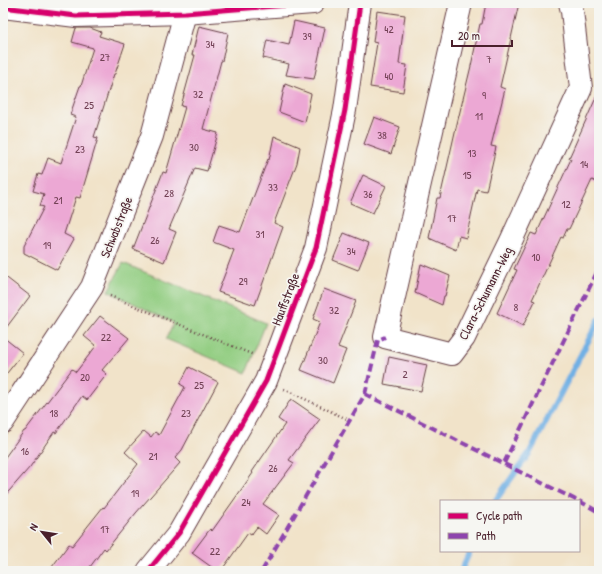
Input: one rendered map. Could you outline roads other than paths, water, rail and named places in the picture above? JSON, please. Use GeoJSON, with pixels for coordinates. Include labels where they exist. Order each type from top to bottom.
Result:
{"type":"FeatureCollection","features":[{"type":"Feature","properties":{"kind":"street"},"geometry":{"type":"LineString","coordinates":[[3,7],[76,16],[185,13],[313,3]]}},
{"type":"Feature","properties":{"kind":"street","name":"Hauffstraße"},"geometry":{"type":"LineString","coordinates":[[148,571],[179,533],[266,381],[316,248],[345,110],[360,3]]}},
{"type":"Feature","properties":{"kind":"street","name":"Clara-Schumann-Weg"},"geometry":{"type":"LineString","coordinates":[[462,3],[385,337],[452,354],[464,338],[582,88],[570,3]]}},
{"type":"Feature","properties":{"kind":"street","name":"Schwabstraße"},"geometry":{"type":"LineString","coordinates":[[3,422],[92,287],[152,136],[185,13]]}},
{"type":"Feature","properties":{"kind":"waterway"},"geometry":{"type":"LineString","coordinates":[[496,500],[530,452],[599,320]]}},
{"type":"Feature","properties":{"kind":"waterway"},"geometry":{"type":"LineString","coordinates":[[461,571],[470,552]]}}]}
